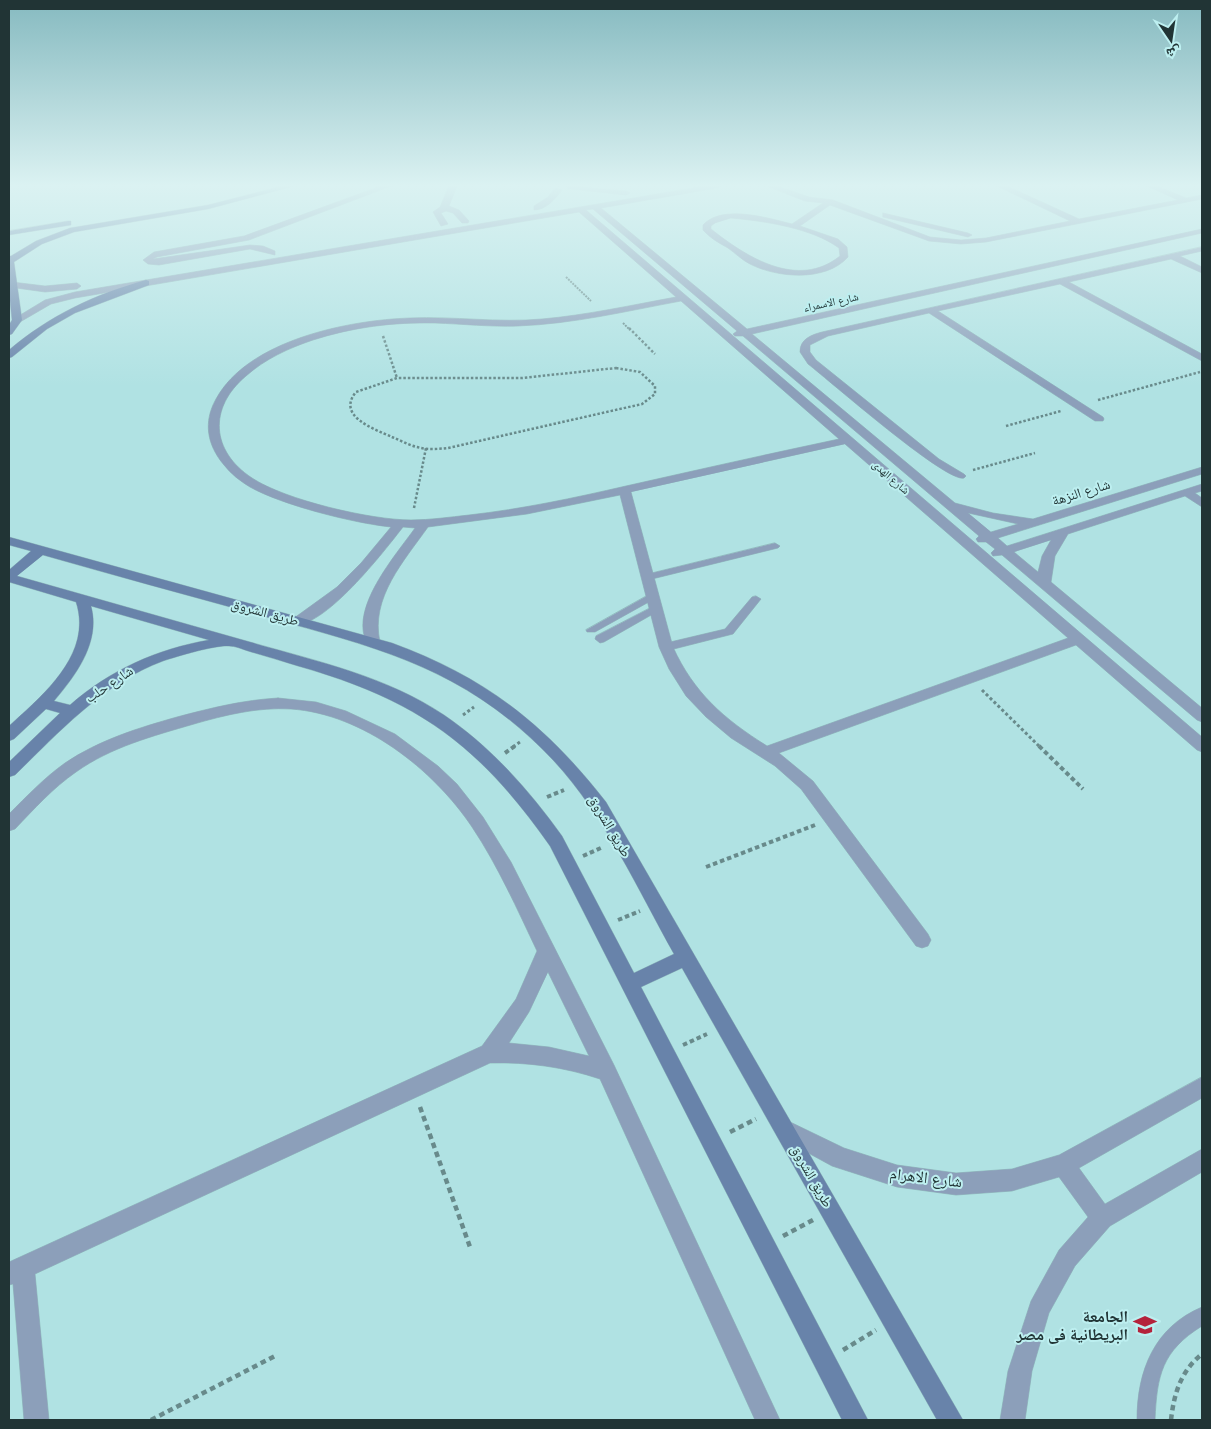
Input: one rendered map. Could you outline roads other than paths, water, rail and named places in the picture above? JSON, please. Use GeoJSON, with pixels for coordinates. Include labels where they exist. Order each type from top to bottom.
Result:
{"type":"FeatureCollection","features":[{"type":"Feature","properties":{"kind":"street"},"geometry":{"type":"LineString","coordinates":[[9,262],[21,253]]}},
{"type":"Feature","properties":{"kind":"street"},"geometry":{"type":"LineString","coordinates":[[167,253],[154,255],[147,260],[159,262],[220,253]]}},
{"type":"Feature","properties":{"kind":"street"},"geometry":{"type":"LineString","coordinates":[[12,285],[33,288],[58,288],[272,253]]}},
{"type":"Feature","properties":{"kind":"street"},"geometry":{"type":"LineString","coordinates":[[9,332],[17,320],[38,307],[61,298],[321,253]]}},
{"type":"Feature","properties":{"kind":"street","name":"شارع الهدى"},"geometry":{"type":"LineString","coordinates":[[632,253],[1202,746]]}},
{"type":"Feature","properties":{"kind":"street","name":"شارع الهدى"},"geometry":{"type":"LineString","coordinates":[[650,253],[1202,716]]}},
{"type":"Feature","properties":{"kind":"street"},"geometry":{"type":"LineString","coordinates":[[738,253],[751,262],[776,270],[790,272],[820,270],[840,262],[845,253]]}},
{"type":"Feature","properties":{"kind":"street","name":"شارع الاسمراء"},"geometry":{"type":"LineString","coordinates":[[728,336],[1105,253]]}},
{"type":"Feature","properties":{"kind":"street"},"geometry":{"type":"LineString","coordinates":[[956,474],[935,461],[812,362],[803,351],[804,346],[809,340],[930,310],[1186,253]]}},
{"type":"Feature","properties":{"kind":"street"},"geometry":{"type":"LineString","coordinates":[[1172,256],[1202,270]]}},
{"type":"Feature","properties":{"kind":"street"},"geometry":{"type":"LineString","coordinates":[[9,258],[17,320]]}},
{"type":"Feature","properties":{"kind":"street"},"geometry":{"type":"LineString","coordinates":[[1046,266],[1072,278]]}},
{"type":"Feature","properties":{"kind":"street"},"geometry":{"type":"LineString","coordinates":[[1026,270],[1050,283]]}},
{"type":"Feature","properties":{"kind":"street"},"geometry":{"type":"LineString","coordinates":[[1062,281],[1202,358]]}},
{"type":"Feature","properties":{"kind":"street"},"geometry":{"type":"LineString","coordinates":[[9,355],[55,321],[91,304],[146,283]]}},
{"type":"Feature","properties":{"kind":"street"},"geometry":{"type":"LineString","coordinates":[[684,298],[577,318],[520,323],[429,320],[379,322],[338,330],[307,339],[277,351],[252,366],[232,383],[219,402],[213,422],[215,442],[226,462],[245,479],[273,494],[348,516],[412,524],[526,511],[625,491],[848,440]]}},
{"type":"Feature","properties":{"kind":"street"},"geometry":{"type":"LineString","coordinates":[[930,310],[1099,419]]}},
{"type":"Feature","properties":{"kind":"street","name":"شارع النزهة"},"geometry":{"type":"LineString","coordinates":[[968,544],[1202,470]]}},
{"type":"Feature","properties":{"kind":"street"},"geometry":{"type":"LineString","coordinates":[[983,557],[1202,487]]}},
{"type":"Feature","properties":{"kind":"street"},"geometry":{"type":"LineString","coordinates":[[625,491],[666,647],[676,669],[691,692],[711,713],[736,734],[766,752],[795,773],[807,785],[922,940]]}},
{"type":"Feature","properties":{"kind":"street"},"geometry":{"type":"LineString","coordinates":[[1186,492],[1202,503]]}},
{"type":"Feature","properties":{"kind":"street"},"geometry":{"type":"LineString","coordinates":[[951,505],[992,516],[1035,522]]}},
{"type":"Feature","properties":{"kind":"street"},"geometry":{"type":"LineString","coordinates":[[297,621],[322,608],[342,592],[412,524]]}},
{"type":"Feature","properties":{"kind":"street"},"geometry":{"type":"LineString","coordinates":[[373,642],[370,626],[376,598],[412,524]]}},
{"type":"Feature","properties":{"kind":"street"},"geometry":{"type":"LineString","coordinates":[[1044,583],[1044,568],[1048,555],[1063,532]]}},
{"type":"Feature","properties":{"kind":"street","name":"طريق الشروق"},"geometry":{"type":"LineString","coordinates":[[9,540],[373,642],[433,665],[468,682],[489,696],[553,748],[600,807],[951,1420]]}},
{"type":"Feature","properties":{"kind":"street"},"geometry":{"type":"LineString","coordinates":[[9,577],[41,550]]}},
{"type":"Feature","properties":{"kind":"street"},"geometry":{"type":"LineString","coordinates":[[9,577],[345,674],[396,696],[449,726],[492,762],[530,804],[556,841],[855,1420]]}},
{"type":"Feature","properties":{"kind":"street"},"geometry":{"type":"LineString","coordinates":[[9,735],[64,680],[78,658],[86,636],[87,616],[82,598]]}},
{"type":"Feature","properties":{"kind":"street"},"geometry":{"type":"LineString","coordinates":[[766,752],[1079,640]]}},
{"type":"Feature","properties":{"kind":"street","name":"شارع حلب"},"geometry":{"type":"LineString","coordinates":[[9,771],[71,711],[98,688],[129,669],[163,655],[198,645],[232,641]]}},
{"type":"Feature","properties":{"kind":"street"},"geometry":{"type":"LineString","coordinates":[[43,703],[71,711]]}},
{"type":"Feature","properties":{"kind":"street"},"geometry":{"type":"LineString","coordinates":[[9,824],[56,780],[102,748],[128,737],[220,710],[257,704],[294,704],[327,710],[357,721],[388,737],[436,774],[454,792],[487,835],[505,867],[607,1072],[768,1420]]}},
{"type":"Feature","properties":{"kind":"street"},"geometry":{"type":"LineString","coordinates":[[489,1053],[509,1029],[525,1003],[538,978],[546,952]]}},
{"type":"Feature","properties":{"kind":"street"},"geometry":{"type":"LineString","coordinates":[[630,983],[687,957]]}},
{"type":"Feature","properties":{"kind":"street"},"geometry":{"type":"LineString","coordinates":[[36,1420],[16,1270],[489,1053],[519,1052],[549,1055],[579,1062],[607,1072]]}},
{"type":"Feature","properties":{"kind":"street","name":"شارع الاهرام"},"geometry":{"type":"LineString","coordinates":[[786,1130],[840,1158],[897,1176],[956,1184],[1012,1180],[1063,1164],[1202,1087]]}},
{"type":"Feature","properties":{"kind":"street"},"geometry":{"type":"LineString","coordinates":[[1014,1420],[1020,1371],[1039,1309],[1067,1258],[1102,1218],[1202,1160]]}},
{"type":"Feature","properties":{"kind":"street"},"geometry":{"type":"LineString","coordinates":[[1063,1164],[1102,1218]]}},
{"type":"Feature","properties":{"kind":"lane"},"geometry":{"type":"LineString","coordinates":[[648,577],[775,546]]}},
{"type":"Feature","properties":{"kind":"lane"},"geometry":{"type":"LineString","coordinates":[[666,647],[725,634],[733,628],[756,599]]}},
{"type":"Feature","properties":{"kind":"lane"},"geometry":{"type":"LineString","coordinates":[[591,630],[654,602]]}},
{"type":"Feature","properties":{"kind":"lane"},"geometry":{"type":"LineString","coordinates":[[600,639],[654,602]]}},
{"type":"Feature","properties":{"kind":"lane"},"geometry":{"type":"LineString","coordinates":[[1146,1420],[1150,1384],[1156,1363],[1166,1344],[1180,1330],[1202,1316]]}},
{"type":"Feature","properties":{"kind":"place","name":"الجامعة البريطانية فى مصر"},"geometry":{"type":"Point","coordinates":[1145,1325]}}]}
